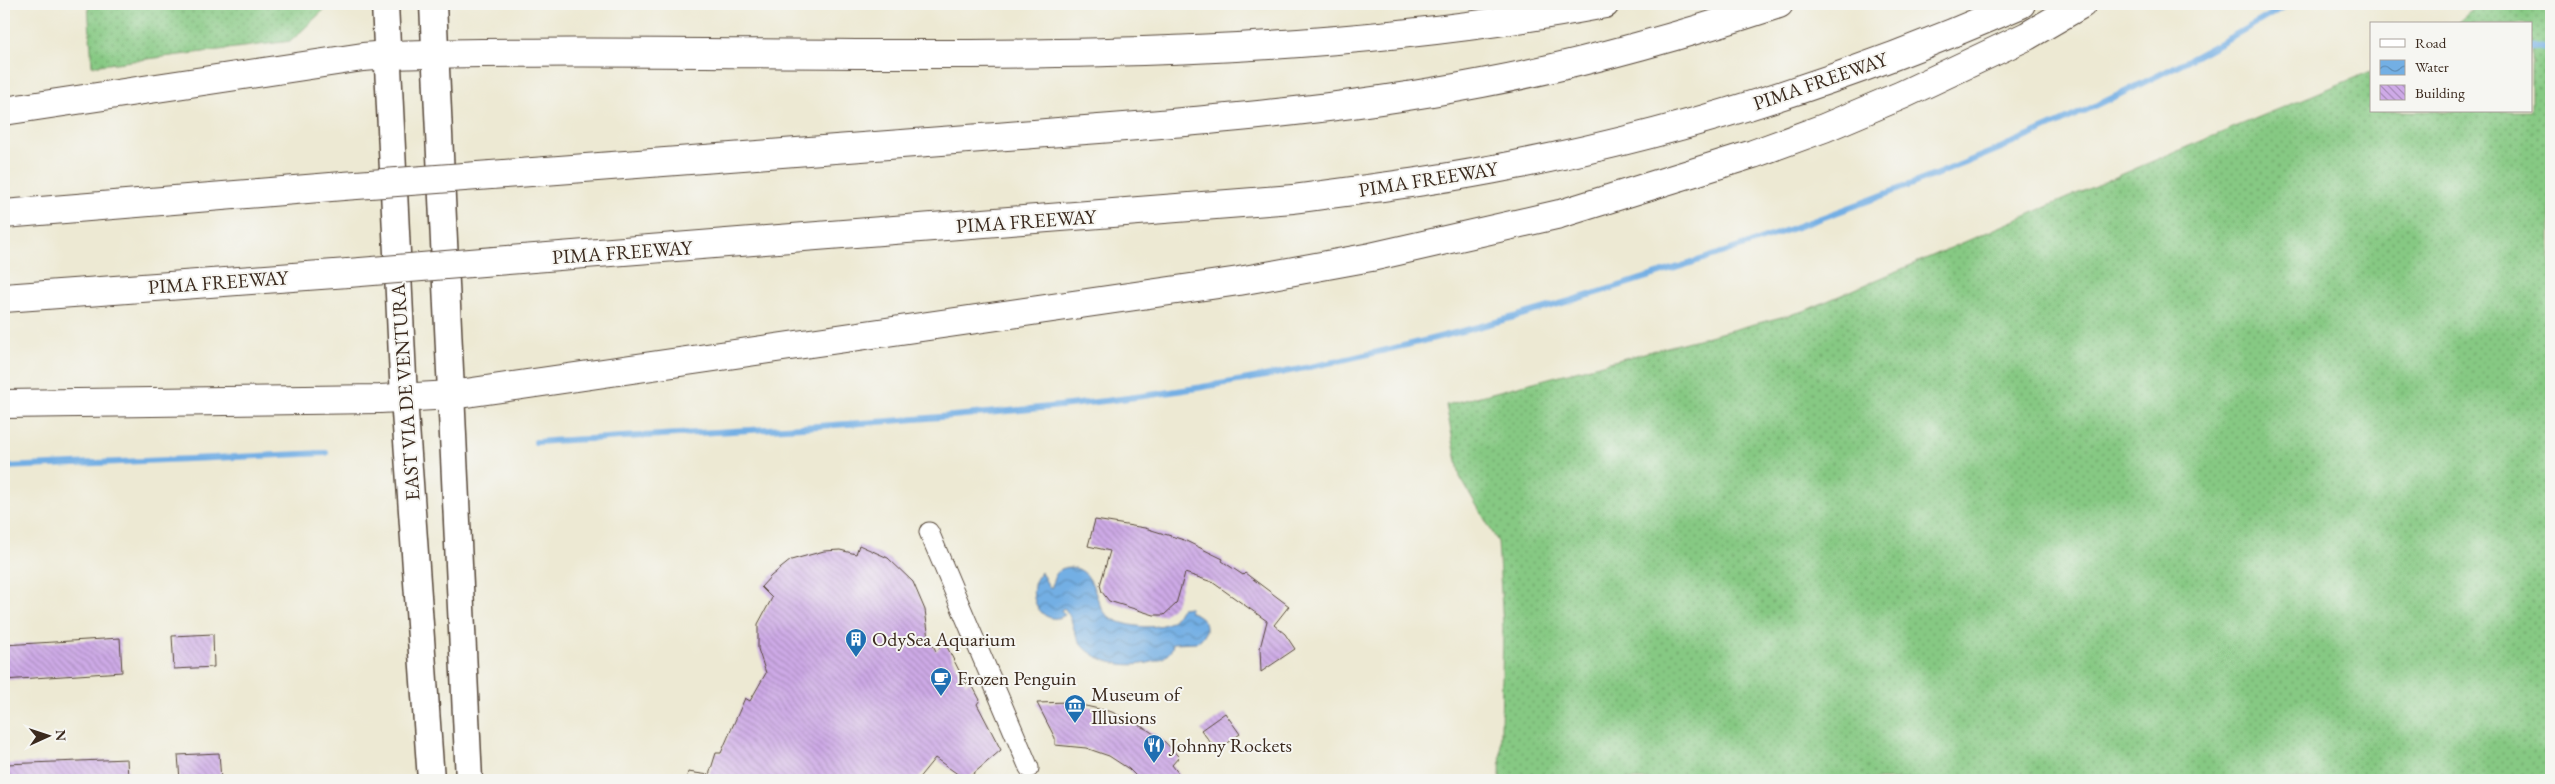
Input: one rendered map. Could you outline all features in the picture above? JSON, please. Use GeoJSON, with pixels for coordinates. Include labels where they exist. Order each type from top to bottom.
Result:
{"type":"FeatureCollection","features":[{"type":"Feature","properties":{"kind":"highway"},"geometry":{"type":"LineString","coordinates":[[4,111],[363,57],[388,55],[1141,52],[1263,46],[1425,31],[1551,14],[1605,4]]}},
{"type":"Feature","properties":{"kind":"highway"},"geometry":{"type":"LineString","coordinates":[[4,214],[1090,129],[1259,114],[1393,97],[1481,83],[1593,59],[1698,31],[1779,4]]}},
{"type":"Feature","properties":{"kind":"highway","name":"PIMA FREEWAY"},"geometry":{"type":"LineString","coordinates":[[4,298],[1293,199],[1420,182],[1515,166],[1598,147],[1719,114],[1809,87],[1911,49],[2021,4]]}},
{"type":"Feature","properties":{"kind":"highway"},"geometry":{"type":"LineString","coordinates":[[4,404],[404,398],[452,395],[1239,281],[1371,257],[1544,218],[1696,173],[1824,128],[1902,95],[2027,36],[2082,4]]}},
{"type":"Feature","properties":{"kind":"main road","name":"EAST VIA DE VENTURA"},"geometry":{"type":"LineString","coordinates":[[385,4],[404,398],[431,780]]}},
{"type":"Feature","properties":{"kind":"main road"},"geometry":{"type":"LineString","coordinates":[[433,4],[469,780]]}},
{"type":"Feature","properties":{"kind":"street"},"geometry":{"type":"LineString","coordinates":[[929,532],[1029,768]]}},
{"type":"Feature","properties":{"kind":"green space"},"geometry":{"type":"Polygon","coordinates":[[[88,4],[330,4],[291,41],[92,66],[88,4]]]}},
{"type":"Feature","properties":{"kind":"green space"},"geometry":{"type":"Polygon","coordinates":[[[2479,4],[2551,4],[2551,780],[1500,780],[1503,627],[1498,542],[1460,477],[1446,405],[1804,311],[2160,158],[2370,71],[2370,112],[2532,112],[2532,22],[2458,22],[2479,4]]]}},
{"type":"Feature","properties":{"kind":"water"},"geometry":{"type":"Polygon","coordinates":[[[1070,567],[1085,573],[1105,613],[1119,622],[1129,625],[1160,626],[1169,623],[1175,618],[1181,608],[1189,607],[1190,612],[1200,617],[1206,624],[1205,633],[1197,642],[1173,643],[1169,653],[1163,658],[1152,662],[1132,665],[1101,659],[1092,654],[1078,639],[1064,608],[1061,610],[1065,615],[1052,618],[1041,612],[1034,600],[1034,584],[1041,572],[1049,587],[1052,587],[1059,570],[1070,567]]]}},
{"type":"Feature","properties":{"kind":"building"},"geometry":{"type":"Polygon","coordinates":[[[1095,520],[1145,528],[1184,540],[1223,559],[1222,561],[1243,575],[1245,573],[1289,606],[1274,625],[1285,634],[1295,649],[1261,672],[1260,648],[1267,621],[1212,582],[1185,573],[1176,604],[1164,615],[1154,615],[1109,601],[1102,592],[1100,585],[1110,551],[1088,546],[1095,520]]]}},
{"type":"Feature","properties":{"kind":"building","name":"OdySea Aquarium"},"geometry":{"type":"Polygon","coordinates":[[[859,545],[888,558],[913,582],[925,610],[929,638],[936,651],[945,643],[966,684],[970,681],[980,700],[977,704],[1001,750],[966,780],[935,758],[917,780],[686,780],[688,772],[709,775],[716,753],[721,753],[745,698],[750,701],[766,673],[758,649],[758,624],[772,598],[761,587],[791,560],[824,551],[840,550],[856,554],[859,545]]]}},
{"type":"Feature","properties":{"kind":"building"},"geometry":{"type":"Polygon","coordinates":[[[213,634],[214,667],[174,669],[172,636],[213,634]]]}},
{"type":"Feature","properties":{"kind":"building"},"geometry":{"type":"Polygon","coordinates":[[[120,638],[122,672],[4,680],[4,645],[120,638]]]}},
{"type":"Feature","properties":{"kind":"building"},"geometry":{"type":"Polygon","coordinates":[[[1068,702],[1112,712],[1148,730],[1164,741],[1179,757],[1172,765],[1179,774],[1171,780],[1140,780],[1129,769],[1109,756],[1086,748],[1055,745],[1055,738],[1037,703],[1068,702]]]}},
{"type":"Feature","properties":{"kind":"building"},"geometry":{"type":"Polygon","coordinates":[[[1225,713],[1240,734],[1217,751],[1201,730],[1225,713]]]}},
{"type":"Feature","properties":{"kind":"building"},"geometry":{"type":"Polygon","coordinates":[[[219,753],[221,780],[180,780],[178,755],[219,753]]]}},
{"type":"Feature","properties":{"kind":"building"},"geometry":{"type":"Polygon","coordinates":[[[127,759],[128,780],[7,780],[6,764],[127,759]]]}},
{"type":"Feature","properties":{"kind":"waterway"},"geometry":{"type":"LineString","coordinates":[[536,442],[969,415],[1113,400],[1274,374],[1354,358],[1433,339],[1511,318],[1668,271],[1816,220],[1955,167],[2091,108],[2157,76],[2289,4]]}},
{"type":"Feature","properties":{"kind":"waterway"},"geometry":{"type":"LineString","coordinates":[[2532,48],[2551,47]]}},
{"type":"Feature","properties":{"kind":"waterway"},"geometry":{"type":"LineString","coordinates":[[4,467],[326,453]]}},
{"type":"Feature","properties":{"kind":"place","name":"OdySea Aquarium"},"geometry":{"type":"Point","coordinates":[856,658]}},
{"type":"Feature","properties":{"kind":"place","name":"Frozen Penguin"},"geometry":{"type":"Point","coordinates":[941,697]}},
{"type":"Feature","properties":{"kind":"place","name":"Museum of Illusions"},"geometry":{"type":"Point","coordinates":[1075,724]}},
{"type":"Feature","properties":{"kind":"place","name":"Johnny Rockets"},"geometry":{"type":"Point","coordinates":[1154,764]}}]}
